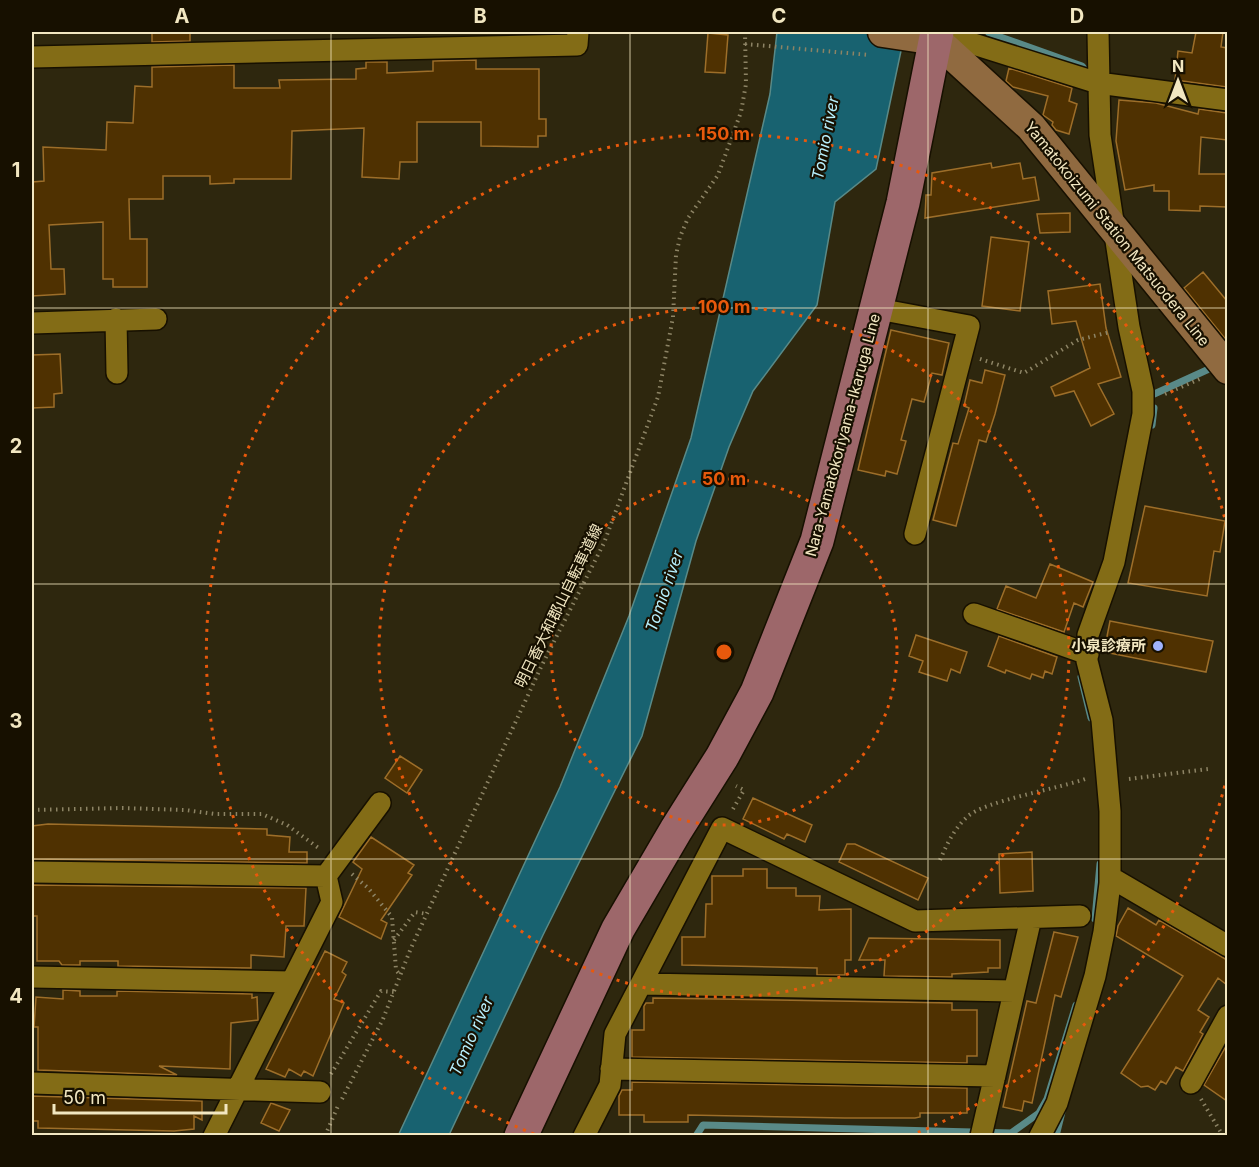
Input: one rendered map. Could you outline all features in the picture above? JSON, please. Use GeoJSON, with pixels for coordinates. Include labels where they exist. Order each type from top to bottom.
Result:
{"type":"FeatureCollection","features":[{"type":"Feature","properties":{"kind":"main road"},"geometry":{"type":"LineString","coordinates":[[882,44],[930,35]]}},
{"type":"Feature","properties":{"kind":"main road","name":"Yamatokoizumi Station Matsuodera Line"},"geometry":{"type":"LineString","coordinates":[[930,35],[1031,127],[1116,232],[1216,373]]}},
{"type":"Feature","properties":{"kind":"main road","name":"Nara-Yamatokoriyama-Ikaruga Line"},"geometry":{"type":"LineString","coordinates":[[521,1136],[618,928],[722,758],[761,683],[817,541],[878,309],[903,203],[930,35]]}},
{"type":"Feature","properties":{"kind":"street"},"geometry":{"type":"LineString","coordinates":[[32,57],[578,45],[578,32]]}},
{"type":"Feature","properties":{"kind":"street"},"geometry":{"type":"LineString","coordinates":[[1040,1136],[1057,1103],[1095,976],[1104,932],[1110,877],[1100,779],[1102,720],[1079,651],[1088,635],[1114,562],[1143,405],[1143,391],[1129,327],[1100,135],[1098,32]]}},
{"type":"Feature","properties":{"kind":"street"},"geometry":{"type":"LineString","coordinates":[[930,35],[961,40],[1098,82],[1227,100]]}},
{"type":"Feature","properties":{"kind":"street"},"geometry":{"type":"LineString","coordinates":[[878,309],[969,326],[915,534]]}},
{"type":"Feature","properties":{"kind":"street"},"geometry":{"type":"LineString","coordinates":[[116,319],[117,374]]}},
{"type":"Feature","properties":{"kind":"street"},"geometry":{"type":"LineString","coordinates":[[32,322],[156,319]]}},
{"type":"Feature","properties":{"kind":"street"},"geometry":{"type":"LineString","coordinates":[[974,614],[1079,651]]}},
{"type":"Feature","properties":{"kind":"street"},"geometry":{"type":"LineString","coordinates":[[214,1136],[332,902],[331,869],[380,803]]}},
{"type":"Feature","properties":{"kind":"street"},"geometry":{"type":"LineString","coordinates":[[584,1136],[610,1085],[615,1034],[722,828],[915,921],[1080,916]]}},
{"type":"Feature","properties":{"kind":"street"},"geometry":{"type":"LineString","coordinates":[[32,872],[331,869]]}},
{"type":"Feature","properties":{"kind":"street"},"geometry":{"type":"LineString","coordinates":[[1110,877],[1227,946]]}},
{"type":"Feature","properties":{"kind":"street"},"geometry":{"type":"LineString","coordinates":[[982,1131],[1031,918]]}},
{"type":"Feature","properties":{"kind":"street"},"geometry":{"type":"LineString","coordinates":[[32,977],[291,982]]}},
{"type":"Feature","properties":{"kind":"street"},"geometry":{"type":"LineString","coordinates":[[642,984],[1014,991]]}},
{"type":"Feature","properties":{"kind":"street"},"geometry":{"type":"LineString","coordinates":[[1191,1083],[1227,1016]]}},
{"type":"Feature","properties":{"kind":"street"},"geometry":{"type":"LineString","coordinates":[[611,1070],[994,1076]]}},
{"type":"Feature","properties":{"kind":"street"},"geometry":{"type":"LineString","coordinates":[[32,1083],[320,1092]]}},
{"type":"Feature","properties":{"kind":"path","name":"明日香大和郡山自転車道線"},"geometry":{"type":"LineString","coordinates":[[325,1136],[394,992],[427,914],[541,668],[604,543],[658,397],[673,317],[676,255],[680,237],[688,218],[718,175],[741,112],[746,84],[745,32]]}},
{"type":"Feature","properties":{"kind":"path"},"geometry":{"type":"LineString","coordinates":[[745,44],[882,44]]}},
{"type":"Feature","properties":{"kind":"path"},"geometry":{"type":"LineString","coordinates":[[962,355],[1024,373],[1078,340],[1118,331]]}},
{"type":"Feature","properties":{"kind":"path"},"geometry":{"type":"LineString","coordinates":[[1143,405],[1216,373]]}},
{"type":"Feature","properties":{"kind":"path"},"geometry":{"type":"LineString","coordinates":[[940,860],[950,837],[969,814],[1002,801],[1100,779],[1208,769]]}},
{"type":"Feature","properties":{"kind":"path"},"geometry":{"type":"LineString","coordinates":[[32,810],[122,808],[185,810],[215,814],[262,814],[287,825],[331,869],[368,888],[392,917],[396,970],[400,975]]}},
{"type":"Feature","properties":{"kind":"path"},"geometry":{"type":"LineString","coordinates":[[393,940],[415,912],[427,914]]}},
{"type":"Feature","properties":{"kind":"path"},"geometry":{"type":"LineString","coordinates":[[320,1092],[381,991],[394,992]]}},
{"type":"Feature","properties":{"kind":"path"},"geometry":{"type":"LineString","coordinates":[[1191,1083],[1223,1136]]}},
{"type":"Feature","properties":{"kind":"water","name":"Tomio river"},"geometry":{"type":"Polygon","coordinates":[[[777,32],[905,32],[876,169],[835,202],[817,305],[753,391],[729,447],[696,541],[642,736],[543,935],[449,1135],[398,1136],[560,787],[629,616],[691,438],[770,94],[777,32]]]}},
{"type":"Feature","properties":{"kind":"building"},"geometry":{"type":"Polygon","coordinates":[[[152,32],[190,32],[190,41],[152,42],[152,32]]]}},
{"type":"Feature","properties":{"kind":"building"},"geometry":{"type":"Polygon","coordinates":[[[1196,32],[1223,32],[1221,47],[1227,48],[1227,87],[1175,80],[1178,51],[1192,53],[1196,32]]]}},
{"type":"Feature","properties":{"kind":"building"},"geometry":{"type":"Polygon","coordinates":[[[708,33],[728,35],[725,73],[705,72],[708,33]]]}},
{"type":"Feature","properties":{"kind":"building"},"geometry":{"type":"Polygon","coordinates":[[[476,60],[476,69],[539,69],[539,119],[546,119],[546,136],[538,136],[538,147],[481,146],[481,122],[417,122],[417,162],[400,162],[399,179],[362,177],[364,128],[292,131],[291,179],[234,179],[234,183],[210,184],[210,176],[163,176],[163,199],[129,199],[130,239],[147,239],[147,287],[113,287],[113,279],[103,279],[103,222],[49,225],[51,269],[64,269],[65,294],[32,296],[32,182],[44,181],[43,147],[106,150],[107,122],[133,123],[135,86],[152,87],[152,67],[234,65],[234,88],[280,88],[279,80],[356,79],[356,69],[366,68],[366,62],[387,62],[387,73],[433,71],[433,61],[476,60]]]}},
{"type":"Feature","properties":{"kind":"building"},"geometry":{"type":"Polygon","coordinates":[[[1009,68],[1072,88],[1069,101],[1077,104],[1069,134],[1056,130],[1052,125],[1053,122],[1043,115],[1048,96],[1013,87],[1006,81],[1009,68]]]}},
{"type":"Feature","properties":{"kind":"building"},"geometry":{"type":"Polygon","coordinates":[[[1119,100],[1156,103],[1198,114],[1199,109],[1227,113],[1227,140],[1201,137],[1199,174],[1227,174],[1227,207],[1200,206],[1200,211],[1169,210],[1169,191],[1154,191],[1154,185],[1125,190],[1116,141],[1119,100]]]}},
{"type":"Feature","properties":{"kind":"building"},"geometry":{"type":"Polygon","coordinates":[[[991,163],[992,168],[1020,163],[1023,179],[1035,177],[1039,200],[925,218],[926,195],[931,195],[932,173],[991,163]]]}},
{"type":"Feature","properties":{"kind":"building"},"geometry":{"type":"Polygon","coordinates":[[[1070,213],[1070,232],[1040,233],[1037,214],[1070,213]]]}},
{"type":"Feature","properties":{"kind":"building"},"geometry":{"type":"Polygon","coordinates":[[[991,237],[1029,242],[1020,311],[982,306],[991,237]]]}},
{"type":"Feature","properties":{"kind":"building"},"geometry":{"type":"Polygon","coordinates":[[[1203,272],[1227,301],[1227,341],[1184,288],[1203,272]]]}},
{"type":"Feature","properties":{"kind":"building"},"geometry":{"type":"Polygon","coordinates":[[[1100,284],[1106,328],[1121,377],[1098,384],[1114,414],[1091,426],[1074,391],[1055,396],[1051,387],[1090,368],[1076,321],[1052,324],[1048,291],[1100,284]]]}},
{"type":"Feature","properties":{"kind":"building"},"geometry":{"type":"Polygon","coordinates":[[[891,330],[949,343],[942,375],[932,373],[924,402],[912,399],[901,440],[906,441],[897,474],[886,471],[885,476],[858,470],[891,330]]]}},
{"type":"Feature","properties":{"kind":"building"},"geometry":{"type":"Polygon","coordinates":[[[60,354],[62,393],[54,394],[54,407],[32,408],[32,355],[60,354]]]}},
{"type":"Feature","properties":{"kind":"building"},"geometry":{"type":"Polygon","coordinates":[[[985,370],[1005,375],[986,442],[979,440],[956,526],[933,520],[953,443],[958,444],[969,408],[964,406],[970,380],[982,383],[985,370]]]}},
{"type":"Feature","properties":{"kind":"building"},"geometry":{"type":"Polygon","coordinates":[[[1145,506],[1225,521],[1220,552],[1214,551],[1207,596],[1128,583],[1145,506]]]}},
{"type":"Feature","properties":{"kind":"building"},"geometry":{"type":"Polygon","coordinates":[[[1050,564],[1093,582],[1083,607],[1074,603],[1064,632],[997,609],[1006,586],[1036,598],[1050,564]]]}},
{"type":"Feature","properties":{"kind":"building","name":"小泉診療所"},"geometry":{"type":"Polygon","coordinates":[[[1110,621],[1213,641],[1206,672],[1104,652],[1110,621]]]}},
{"type":"Feature","properties":{"kind":"building"},"geometry":{"type":"Polygon","coordinates":[[[916,635],[967,652],[960,673],[951,669],[947,681],[919,672],[923,661],[909,656],[916,635]]]}},
{"type":"Feature","properties":{"kind":"building"},"geometry":{"type":"Polygon","coordinates":[[[999,636],[1057,657],[1052,674],[1045,671],[1043,678],[1032,674],[1030,679],[988,666],[999,636]]]}},
{"type":"Feature","properties":{"kind":"building"},"geometry":{"type":"Polygon","coordinates":[[[400,756],[422,770],[407,793],[385,778],[400,756]]]}},
{"type":"Feature","properties":{"kind":"building"},"geometry":{"type":"Polygon","coordinates":[[[753,798],[812,825],[805,842],[787,834],[784,839],[743,819],[753,798]]]}},
{"type":"Feature","properties":{"kind":"building"},"geometry":{"type":"Polygon","coordinates":[[[48,824],[267,829],[267,835],[290,837],[289,852],[307,852],[307,863],[32,859],[32,826],[48,824]]]}},
{"type":"Feature","properties":{"kind":"building"},"geometry":{"type":"Polygon","coordinates":[[[371,837],[414,865],[408,873],[412,875],[381,920],[387,923],[381,939],[339,917],[362,869],[353,862],[371,837]]]}},
{"type":"Feature","properties":{"kind":"building"},"geometry":{"type":"Polygon","coordinates":[[[847,844],[855,844],[928,878],[918,900],[839,862],[847,844]]]}},
{"type":"Feature","properties":{"kind":"building"},"geometry":{"type":"Polygon","coordinates":[[[1032,852],[1033,891],[1000,893],[999,854],[1032,852]]]}},
{"type":"Feature","properties":{"kind":"building"},"geometry":{"type":"Polygon","coordinates":[[[743,869],[767,869],[767,888],[796,888],[796,896],[820,896],[819,910],[851,909],[851,960],[845,960],[845,975],[817,975],[817,968],[682,965],[682,937],[705,937],[706,904],[712,904],[712,876],[743,876],[743,869]]]}},
{"type":"Feature","properties":{"kind":"building"},"geometry":{"type":"Polygon","coordinates":[[[32,885],[306,888],[304,926],[286,926],[284,957],[251,955],[251,968],[118,966],[118,961],[80,961],[80,965],[62,965],[59,961],[37,961],[37,916],[32,916],[32,885]]]}},
{"type":"Feature","properties":{"kind":"building"},"geometry":{"type":"Polygon","coordinates":[[[1128,908],[1156,925],[1159,920],[1227,960],[1227,985],[1218,978],[1198,1010],[1209,1017],[1200,1032],[1203,1034],[1183,1071],[1176,1067],[1166,1084],[1161,1081],[1155,1090],[1148,1086],[1141,1087],[1121,1073],[1183,976],[1116,936],[1118,926],[1128,908]]]}},
{"type":"Feature","properties":{"kind":"building"},"geometry":{"type":"Polygon","coordinates":[[[1054,932],[1078,937],[1061,997],[1055,995],[1032,1103],[1024,1101],[1022,1111],[1003,1107],[1027,1001],[1036,1003],[1054,932]]]}},
{"type":"Feature","properties":{"kind":"building"},"geometry":{"type":"Polygon","coordinates":[[[869,938],[1000,940],[1000,968],[988,968],[988,972],[952,974],[952,977],[884,976],[885,960],[859,960],[869,938]]]}},
{"type":"Feature","properties":{"kind":"building"},"geometry":{"type":"Polygon","coordinates":[[[325,951],[347,962],[342,972],[346,975],[334,999],[344,1003],[313,1076],[304,1071],[301,1076],[289,1069],[285,1077],[266,1069],[325,951]]]}},
{"type":"Feature","properties":{"kind":"building"},"geometry":{"type":"Polygon","coordinates":[[[63,990],[80,991],[80,996],[117,996],[117,991],[252,994],[252,998],[257,997],[258,1020],[231,1023],[230,1069],[159,1066],[177,1075],[38,1070],[38,1027],[34,1027],[36,997],[63,999],[63,990]]]}},
{"type":"Feature","properties":{"kind":"building"},"geometry":{"type":"Polygon","coordinates":[[[653,998],[952,1003],[952,1010],[977,1010],[977,1056],[967,1056],[967,1063],[632,1057],[632,1030],[644,1030],[644,1006],[646,1003],[653,1003],[653,998]]]}},
{"type":"Feature","properties":{"kind":"building"},"geometry":{"type":"Polygon","coordinates":[[[1225,1048],[1227,1050],[1227,1101],[1204,1085],[1225,1048]]]}},
{"type":"Feature","properties":{"kind":"building"},"geometry":{"type":"Polygon","coordinates":[[[632,1082],[967,1088],[967,1113],[920,1113],[920,1117],[915,1118],[688,1115],[688,1122],[644,1122],[644,1115],[619,1115],[619,1096],[622,1090],[632,1090],[632,1082]]]}},
{"type":"Feature","properties":{"kind":"building"},"geometry":{"type":"Polygon","coordinates":[[[32,1096],[202,1101],[202,1120],[194,1116],[194,1129],[174,1131],[38,1128],[38,1121],[32,1121],[32,1096]]]}},
{"type":"Feature","properties":{"kind":"building"},"geometry":{"type":"Polygon","coordinates":[[[271,1103],[290,1110],[279,1131],[261,1123],[271,1103]]]}},
{"type":"Feature","properties":{"kind":"waterway"},"geometry":{"type":"LineString","coordinates":[[989,33],[1082,66],[1088,73]]}},
{"type":"Feature","properties":{"kind":"waterway"},"geometry":{"type":"LineString","coordinates":[[1152,395],[1209,369]]}},
{"type":"Feature","properties":{"kind":"waterway"},"geometry":{"type":"LineString","coordinates":[[1152,425],[1154,408]]}},
{"type":"Feature","properties":{"kind":"waterway"},"geometry":{"type":"LineString","coordinates":[[1081,677],[1091,718]]}},
{"type":"Feature","properties":{"kind":"waterway"},"geometry":{"type":"LineString","coordinates":[[1095,919],[1100,864]]}},
{"type":"Feature","properties":{"kind":"waterway"},"geometry":{"type":"LineString","coordinates":[[696,1136],[703,1125],[1011,1133],[1039,1113],[1047,1099],[1076,1005]]}},
{"type":"Feature","properties":{"kind":"waterway"},"geometry":{"type":"LineString","coordinates":[[1056,1136],[1062,1112]]}},
{"type":"Feature","properties":{"kind":"place","name":"小泉診療所"},"geometry":{"type":"Point","coordinates":[1158,646]}}]}
